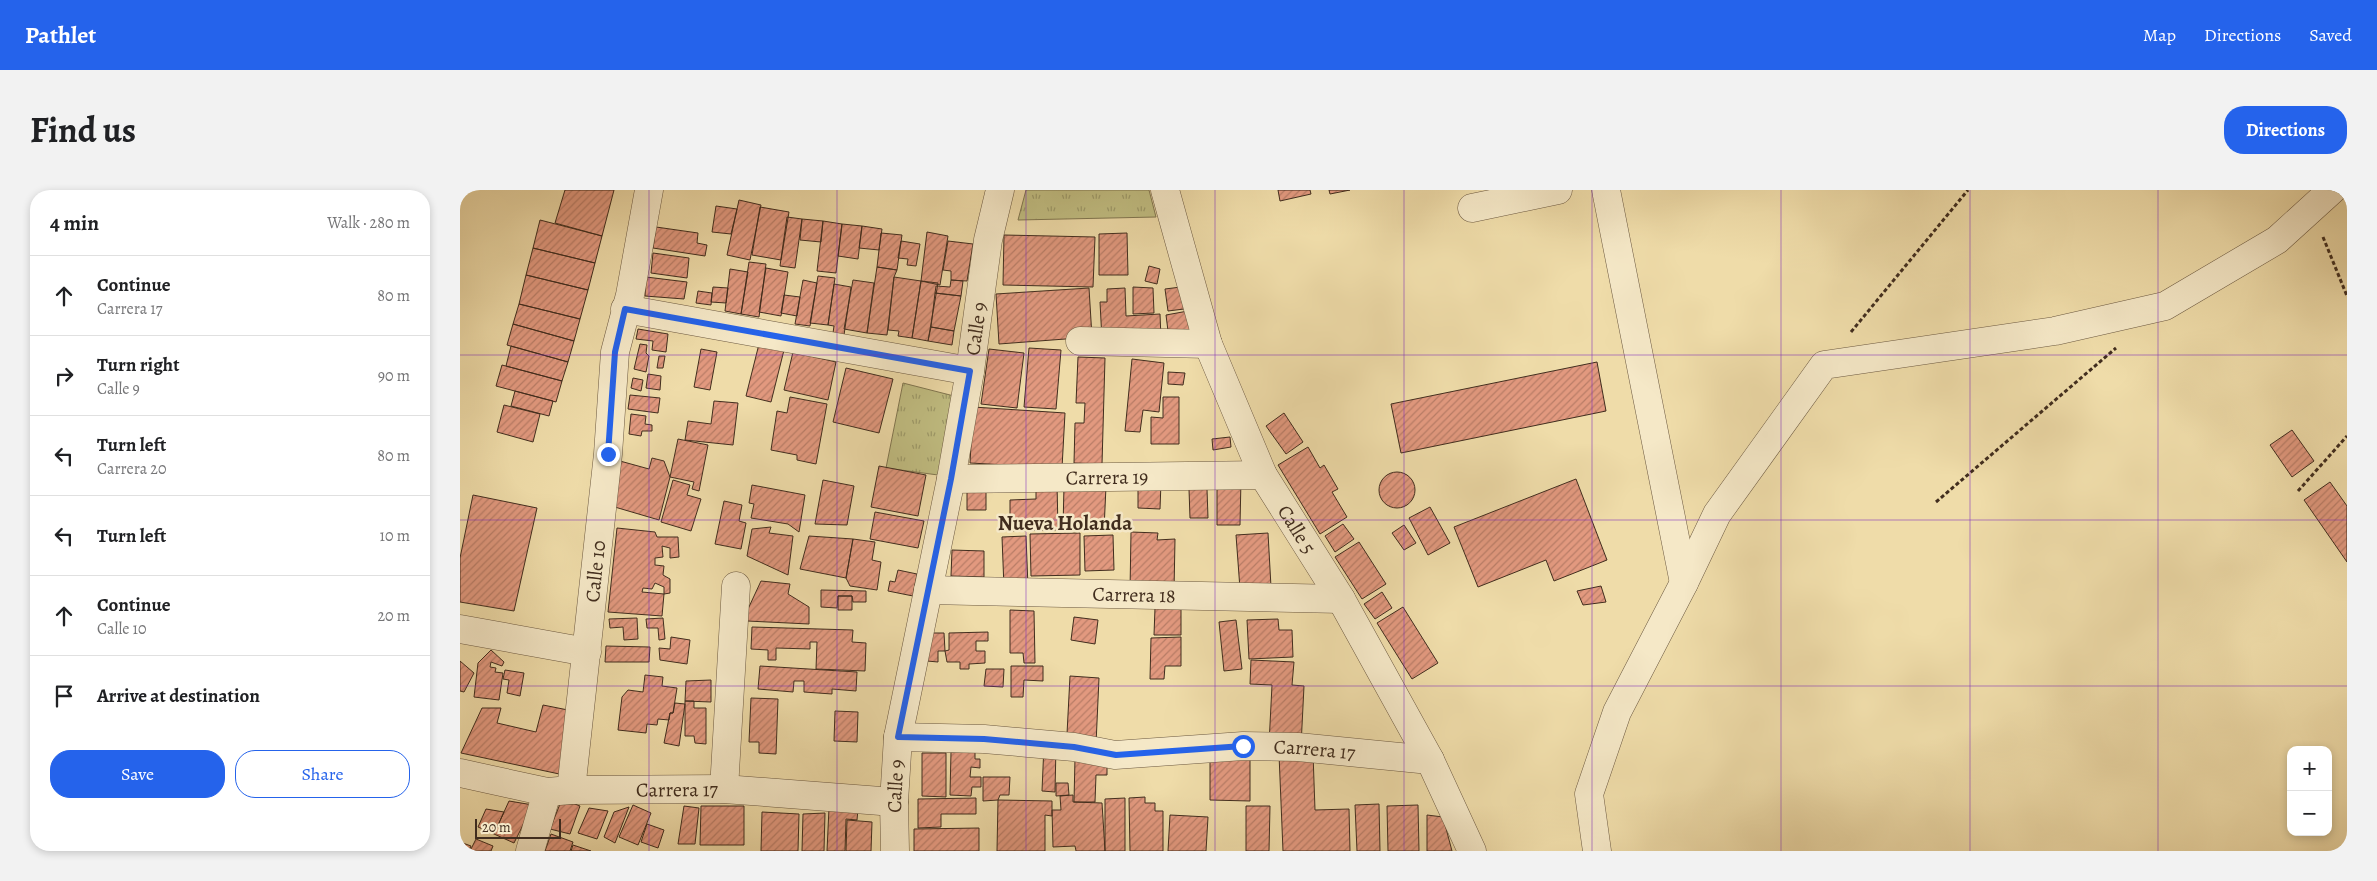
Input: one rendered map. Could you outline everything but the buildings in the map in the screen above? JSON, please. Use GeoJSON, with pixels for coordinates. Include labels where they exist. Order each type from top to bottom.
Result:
{"type":"FeatureCollection","features":[{"type":"Feature","properties":{"kind":"street","name":"Calle 10"},"geometry":{"type":"LineString","coordinates":[[530,851],[559,791],[587,652],[608,454],[615,352],[649,190]]}},
{"type":"Feature","properties":{"kind":"street","name":"Calle 9"},"geometry":{"type":"LineString","coordinates":[[895,851],[894,802],[898,737],[951,479],[970,371],[988,240],[1000,190]]}},
{"type":"Feature","properties":{"kind":"street","name":"Calle 5"},"geometry":{"type":"LineString","coordinates":[[1165,190],[1208,344],[1263,475],[1341,599],[1430,760],[1472,851]]}},
{"type":"Feature","properties":{"kind":"street"},"geometry":{"type":"LineString","coordinates":[[1472,208],[1558,190]]}},
{"type":"Feature","properties":{"kind":"street"},"geometry":{"type":"LineString","coordinates":[[1606,190],[1684,583]]}},
{"type":"Feature","properties":{"kind":"street"},"geometry":{"type":"LineString","coordinates":[[1597,851],[1590,794],[1617,712],[1684,583],[1717,514],[1824,366],[2055,331],[2164,306],[2277,240],[2332,190]]}},
{"type":"Feature","properties":{"kind":"street"},"geometry":{"type":"LineString","coordinates":[[625,309],[970,371]]}},
{"type":"Feature","properties":{"kind":"street"},"geometry":{"type":"LineString","coordinates":[[1080,341],[1208,344]]}},
{"type":"Feature","properties":{"kind":"street","name":"Carrera 19"},"geometry":{"type":"LineString","coordinates":[[951,479],[1263,475]]}},
{"type":"Feature","properties":{"kind":"street"},"geometry":{"type":"LineString","coordinates":[[724,789],[736,586]]}},
{"type":"Feature","properties":{"kind":"street","name":"Carrera 18"},"geometry":{"type":"LineString","coordinates":[[928,590],[1341,599]]}},
{"type":"Feature","properties":{"kind":"street"},"geometry":{"type":"LineString","coordinates":[[460,629],[587,652]]}},
{"type":"Feature","properties":{"kind":"street","name":"Carrera 17"},"geometry":{"type":"LineString","coordinates":[[898,737],[984,739],[1074,747],[1116,755],[1243,746],[1298,747],[1430,760]]}},
{"type":"Feature","properties":{"kind":"street","name":"Carrera 17"},"geometry":{"type":"LineString","coordinates":[[460,773],[559,791],[724,789],[894,802]]}},
{"type":"Feature","properties":{"kind":"path"},"geometry":{"type":"LineString","coordinates":[[1824,366],[1968,190]]}},
{"type":"Feature","properties":{"kind":"path"},"geometry":{"type":"LineString","coordinates":[[2311,209],[2347,296]]}},
{"type":"Feature","properties":{"kind":"path"},"geometry":{"type":"LineString","coordinates":[[1936,502],[2120,344]]}},
{"type":"Feature","properties":{"kind":"path"},"geometry":{"type":"LineString","coordinates":[[2298,491],[2347,436]]}},
{"type":"Feature","properties":{"kind":"green space"},"geometry":{"type":"Polygon","coordinates":[[[1026,190],[1149,190],[1156,217],[1018,220],[1026,190]]]}},
{"type":"Feature","properties":{"kind":"green space"},"geometry":{"type":"Polygon","coordinates":[[[903,383],[954,396],[938,475],[886,468],[903,383]]]}},
{"type":"Feature","properties":{"kind":"district","name":"Nueva Holanda"},"geometry":{"type":"Point","coordinates":[1065,523]}},
{"type":"Feature","properties":{"kind":"route"},"geometry":{"type":"LineString","coordinates":[[608,454],[615,352],[625,309],[970,371],[951,479],[898,737],[984,739],[1074,747],[1116,755],[1243,746]]}}]}
